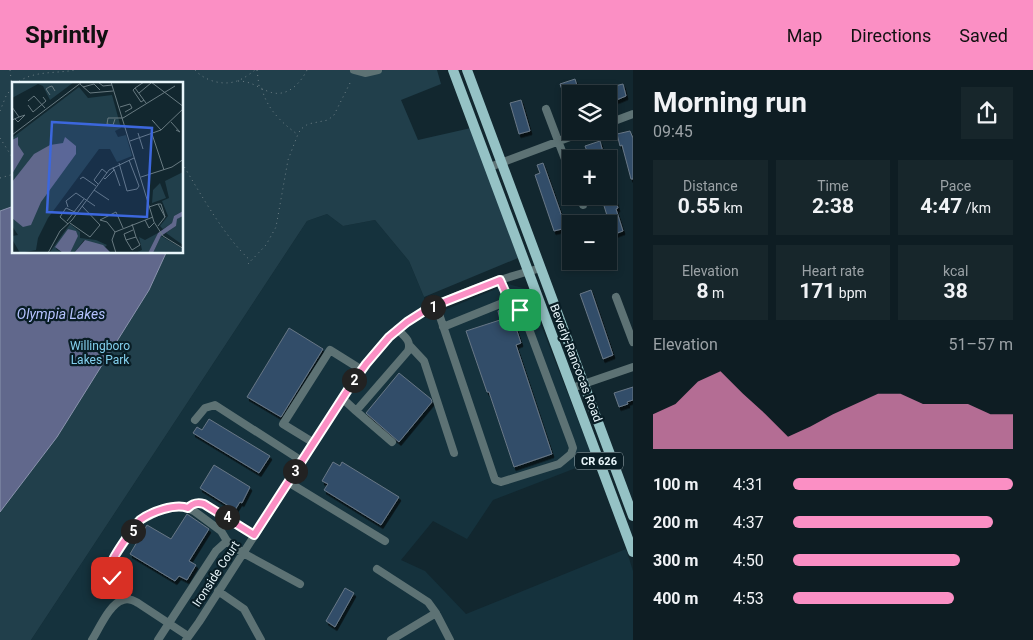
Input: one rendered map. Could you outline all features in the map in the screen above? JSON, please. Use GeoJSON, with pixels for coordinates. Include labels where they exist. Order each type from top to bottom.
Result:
{"type":"FeatureCollection","features":[{"type":"Feature","properties":{"kind":"main road","name":"Beverly-Rancocas Road"},"geometry":{"type":"LineString","coordinates":[[453,70],[633,552]]}},
{"type":"Feature","properties":{"kind":"main road","name":"Beverly-Rancocas Road"},"geometry":{"type":"LineString","coordinates":[[468,70],[633,516]]}},
{"type":"Feature","properties":{"kind":"street"},"geometry":{"type":"LineString","coordinates":[[354,70],[365,73],[378,70]]}},
{"type":"Feature","properties":{"kind":"street"},"geometry":{"type":"LineString","coordinates":[[546,109],[562,151]]}},
{"type":"Feature","properties":{"kind":"street"},"geometry":{"type":"LineString","coordinates":[[617,120],[633,114]]}},
{"type":"Feature","properties":{"kind":"street"},"geometry":{"type":"LineString","coordinates":[[490,168],[562,140]]}},
{"type":"Feature","properties":{"kind":"street","name":"Ironside Court"},"geometry":{"type":"LineString","coordinates":[[187,638],[342,398],[381,346],[398,329],[436,305],[500,280],[541,268]]}},
{"type":"Feature","properties":{"kind":"street"},"geometry":{"type":"LineString","coordinates":[[436,305],[495,480],[501,482],[559,464],[571,454],[571,442],[523,313],[510,300],[500,280]]}},
{"type":"Feature","properties":{"kind":"street"},"geometry":{"type":"LineString","coordinates":[[616,297],[633,342]]}},
{"type":"Feature","properties":{"kind":"street"},"geometry":{"type":"LineString","coordinates":[[443,327],[510,300]]}},
{"type":"Feature","properties":{"kind":"street"},"geometry":{"type":"LineString","coordinates":[[356,411],[408,351],[410,346],[409,340],[398,329]]}},
{"type":"Feature","properties":{"kind":"street"},"geometry":{"type":"LineString","coordinates":[[410,346],[424,361],[454,453]]}},
{"type":"Feature","properties":{"kind":"street"},"geometry":{"type":"LineString","coordinates":[[314,443],[283,424],[330,350],[362,370]]}},
{"type":"Feature","properties":{"kind":"street"},"geometry":{"type":"LineString","coordinates":[[572,388],[633,368]]}},
{"type":"Feature","properties":{"kind":"street"},"geometry":{"type":"LineString","coordinates":[[342,398],[392,442]]}},
{"type":"Feature","properties":{"kind":"street"},"geometry":{"type":"LineString","coordinates":[[195,420],[205,408],[215,405],[302,461]]}},
{"type":"Feature","properties":{"kind":"street"},"geometry":{"type":"LineString","coordinates":[[288,482],[385,541]]}},
{"type":"Feature","properties":{"kind":"street"},"geometry":{"type":"LineString","coordinates":[[188,508],[197,502],[204,504],[254,535]]}},
{"type":"Feature","properties":{"kind":"street"},"geometry":{"type":"LineString","coordinates":[[187,638],[169,623],[138,602],[129,599],[114,587],[112,578],[112,562],[116,554],[140,521],[161,510],[183,506],[194,511],[221,530],[227,541],[243,553],[300,584]]}},
{"type":"Feature","properties":{"kind":"street"},"geometry":{"type":"LineString","coordinates":[[158,640],[216,551],[227,541]]}},
{"type":"Feature","properties":{"kind":"street"},"geometry":{"type":"LineString","coordinates":[[377,569],[428,602],[450,640]]}},
{"type":"Feature","properties":{"kind":"street"},"geometry":{"type":"LineString","coordinates":[[218,592],[244,609],[261,640]]}},
{"type":"Feature","properties":{"kind":"street"},"geometry":{"type":"LineString","coordinates":[[92,640],[113,606],[120,600],[129,599]]}},
{"type":"Feature","properties":{"kind":"street"},"geometry":{"type":"LineString","coordinates":[[391,640],[436,613]]}},
{"type":"Feature","properties":{"kind":"path"},"geometry":{"type":"LineString","coordinates":[[17,82],[25,76],[34,73],[75,70]]}},
{"type":"Feature","properties":{"kind":"path"},"geometry":{"type":"LineString","coordinates":[[195,70],[212,81],[250,82],[271,93],[292,90],[297,86],[307,70]]}},
{"type":"Feature","properties":{"kind":"path"},"geometry":{"type":"LineString","coordinates":[[238,81],[256,70],[264,98],[271,109],[285,125],[298,134]]}},
{"type":"Feature","properties":{"kind":"path"},"geometry":{"type":"LineString","coordinates":[[248,264],[266,244],[276,227],[288,160],[298,134],[308,124],[328,120],[334,115],[350,83]]}},
{"type":"Feature","properties":{"kind":"path"},"geometry":{"type":"LineString","coordinates":[[0,111],[12,87]]}},
{"type":"Feature","properties":{"kind":"path"},"geometry":{"type":"LineString","coordinates":[[0,138],[12,157]]}},
{"type":"Feature","properties":{"kind":"path"},"geometry":{"type":"LineString","coordinates":[[184,166],[241,252],[251,261]]}},
{"type":"Feature","properties":{"kind":"shaded area"},"geometry":{"type":"Polygon","coordinates":[[[327,214],[343,226],[375,220],[409,261],[424,297],[425,318],[508,284],[527,289],[594,461],[493,500],[467,539],[433,521],[401,560],[425,571],[466,614],[626,549],[633,571],[633,640],[31,640],[307,221],[327,214]]]}},
{"type":"Feature","properties":{"kind":"green space","name":"Willingboro Lakes Park"},"geometry":{"type":"Polygon","coordinates":[[[0,70],[437,70],[441,84],[401,100],[418,140],[471,128],[518,258],[424,297],[409,261],[375,220],[343,226],[327,214],[307,221],[31,640],[0,640],[0,70]]]}},
{"type":"Feature","properties":{"kind":"water","name":"Olympia Lakes"},"geometry":{"type":"Polygon","coordinates":[[[12,207],[12,254],[166,254],[149,290],[57,437],[0,512],[0,211],[12,207]]]}},
{"type":"Feature","properties":{"kind":"building"},"geometry":{"type":"Polygon","coordinates":[[[575,79],[577,85],[562,85],[562,90],[560,84],[575,79]]]}},
{"type":"Feature","properties":{"kind":"building"},"geometry":{"type":"Polygon","coordinates":[[[623,84],[626,96],[617,100],[617,85],[623,84]]]}},
{"type":"Feature","properties":{"kind":"building"},"geometry":{"type":"Polygon","coordinates":[[[521,100],[530,131],[519,134],[510,103],[521,100]]]}},
{"type":"Feature","properties":{"kind":"building"},"geometry":{"type":"Polygon","coordinates":[[[630,131],[633,138],[633,179],[631,179],[622,145],[620,146],[617,134],[630,131]]]}},
{"type":"Feature","properties":{"kind":"building"},"geometry":{"type":"Polygon","coordinates":[[[600,141],[602,150],[587,150],[585,146],[600,141]]]}},
{"type":"Feature","properties":{"kind":"building"},"geometry":{"type":"Polygon","coordinates":[[[543,163],[562,217],[562,229],[554,231],[535,175],[540,173],[537,165],[543,163]]]}},
{"type":"Feature","properties":{"kind":"building"},"geometry":{"type":"Polygon","coordinates":[[[604,205],[617,205],[618,208],[616,209],[623,231],[617,233],[617,215],[607,215],[604,205]]]}},
{"type":"Feature","properties":{"kind":"building"},"geometry":{"type":"Polygon","coordinates":[[[591,290],[613,355],[603,359],[580,294],[591,290]]]}},
{"type":"Feature","properties":{"kind":"building"},"geometry":{"type":"Polygon","coordinates":[[[509,307],[521,343],[516,345],[552,454],[514,467],[466,331],[500,320],[498,311],[509,307]]]}},
{"type":"Feature","properties":{"kind":"building"},"geometry":{"type":"Polygon","coordinates":[[[289,328],[323,349],[281,417],[247,397],[289,328]]]}},
{"type":"Feature","properties":{"kind":"building"},"geometry":{"type":"Polygon","coordinates":[[[399,373],[431,399],[432,402],[399,442],[366,413],[399,373]]]}},
{"type":"Feature","properties":{"kind":"building"},"geometry":{"type":"Polygon","coordinates":[[[633,387],[633,400],[619,407],[614,393],[633,387]]]}},
{"type":"Feature","properties":{"kind":"building"},"geometry":{"type":"Polygon","coordinates":[[[209,419],[270,456],[259,473],[193,433],[197,427],[202,430],[209,419]]]}},
{"type":"Feature","properties":{"kind":"building"},"geometry":{"type":"Polygon","coordinates":[[[333,462],[340,466],[342,462],[399,497],[381,525],[324,490],[328,484],[322,481],[333,462]]]}},
{"type":"Feature","properties":{"kind":"building"},"geometry":{"type":"Polygon","coordinates":[[[214,465],[250,487],[242,503],[240,502],[235,510],[200,488],[214,465]]]}},
{"type":"Feature","properties":{"kind":"building"},"geometry":{"type":"Polygon","coordinates":[[[187,514],[209,529],[189,561],[196,565],[187,580],[179,576],[175,581],[130,554],[147,525],[171,539],[187,514]]]}},
{"type":"Feature","properties":{"kind":"building"},"geometry":{"type":"Polygon","coordinates":[[[345,588],[354,593],[335,627],[326,621],[345,588]]]}},
{"type":"Feature","properties":{"kind":"route"},"geometry":{"type":"LineString","coordinates":[[112,578],[112,562],[116,554],[140,521],[161,510],[183,506],[188,508],[197,502],[212,508],[254,535],[366,364],[389,337],[407,322],[429,308],[500,280],[508,298],[520,310]]}}]}
